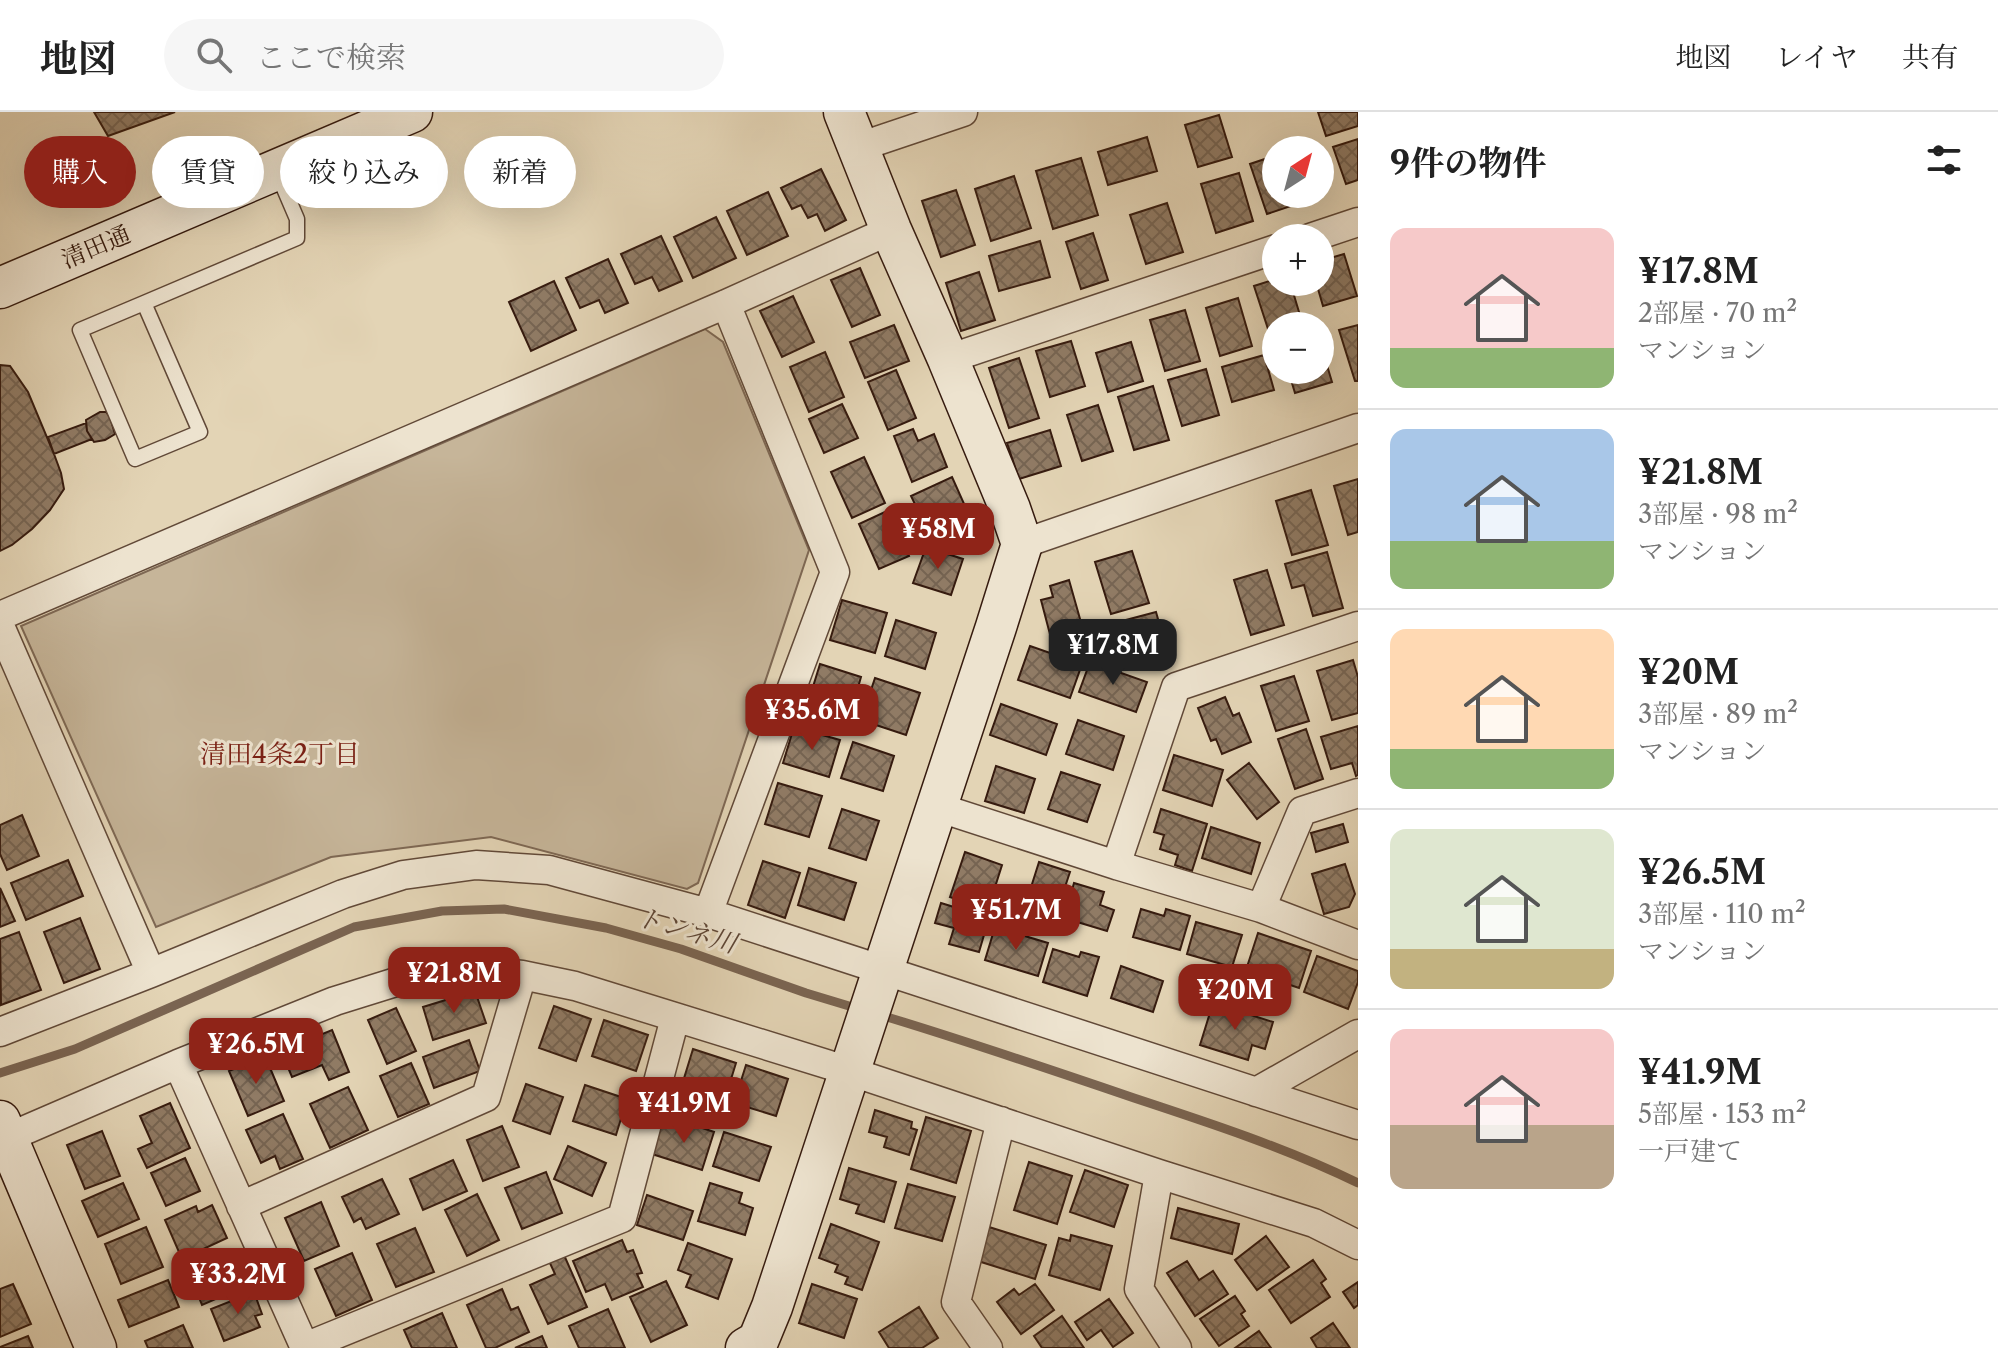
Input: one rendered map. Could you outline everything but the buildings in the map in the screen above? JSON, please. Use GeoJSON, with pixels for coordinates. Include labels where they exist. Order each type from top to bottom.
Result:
{"type":"FeatureCollection","features":[{"type":"Feature","properties":{"kind":"street","name":"清田通"},"geometry":{"type":"LineString","coordinates":[[0,288],[412,112]]}},
{"type":"Feature","properties":{"kind":"street"},"geometry":{"type":"LineString","coordinates":[[756,1346],[772,1307],[1022,544],[851,130],[963,112]]}},
{"type":"Feature","properties":{"kind":"street"},"geometry":{"type":"LineString","coordinates":[[1334,230],[1358,222]]}},
{"type":"Feature","properties":{"kind":"street"},"geometry":{"type":"LineString","coordinates":[[0,616],[891,230]]}},
{"type":"Feature","properties":{"kind":"street"},"geometry":{"type":"LineString","coordinates":[[948,359],[1262,254]]}},
{"type":"Feature","properties":{"kind":"street"},"geometry":{"type":"LineString","coordinates":[[708,913],[835,572],[726,304]]}},
{"type":"Feature","properties":{"kind":"street"},"geometry":{"type":"LineString","coordinates":[[1022,544],[1358,428]]}},
{"type":"Feature","properties":{"kind":"street"},"geometry":{"type":"LineString","coordinates":[[0,626],[151,973]]}},
{"type":"Feature","properties":{"kind":"street"},"geometry":{"type":"LineString","coordinates":[[1116,865],[1176,687],[1358,626]]}},
{"type":"Feature","properties":{"kind":"street"},"geometry":{"type":"LineString","coordinates":[[1261,908],[1302,811],[1358,793]]}},
{"type":"Feature","properties":{"kind":"street"},"geometry":{"type":"LineString","coordinates":[[937,807],[1261,908],[1358,945]]}},
{"type":"Feature","properties":{"kind":"street"},"geometry":{"type":"LineString","coordinates":[[0,1032],[343,894],[403,875],[476,865],[549,870],[708,913],[879,980],[1358,1125]]}},
{"type":"Feature","properties":{"kind":"street"},"geometry":{"type":"LineString","coordinates":[[96,1348],[2,1133],[335,1001],[412,977],[476,970],[522,975],[575,986],[675,1018],[854,1056],[1001,1121],[1314,1223],[1358,1245]]}},
{"type":"Feature","properties":{"kind":"street"},"geometry":{"type":"LineString","coordinates":[[241,1206],[486,1097],[522,975]]}},
{"type":"Feature","properties":{"kind":"street"},"geometry":{"type":"LineString","coordinates":[[178,1064],[305,1348],[622,1218],[675,1018]]}},
{"type":"Feature","properties":{"kind":"street"},"geometry":{"type":"LineString","coordinates":[[1256,1092],[1358,1034]]}},
{"type":"Feature","properties":{"kind":"street"},"geometry":{"type":"LineString","coordinates":[[988,1348],[956,1302],[1001,1121]]}},
{"type":"Feature","properties":{"kind":"street"},"geometry":{"type":"LineString","coordinates":[[1159,1174],[1139,1289],[1177,1348]]}},
{"type":"Feature","properties":{"kind":"lane"},"geometry":{"type":"LineString","coordinates":[[144,303],[200,432],[135,459],[80,330],[297,238],[297,219],[276,170]]}},
{"type":"Feature","properties":{"kind":"shaded area"},"geometry":{"type":"Polygon","coordinates":[[[705,329],[723,342],[809,550],[698,883],[687,889],[491,837],[331,857],[156,927],[21,626],[705,329]]]}},
{"type":"Feature","properties":{"kind":"waterway","name":"トンネ川"},"geometry":{"type":"LineString","coordinates":[[0,1073],[75,1049],[354,927],[442,911],[504,909],[606,928],[681,949],[859,1009]]}},
{"type":"Feature","properties":{"kind":"waterway","name":"トンネ川"},"geometry":{"type":"LineString","coordinates":[[877,1014],[1219,1127],[1303,1158],[1358,1183]]}},
{"type":"Feature","properties":{"kind":"district","name":"清田4条2丁目"},"geometry":{"type":"Point","coordinates":[280,754]}}]}
